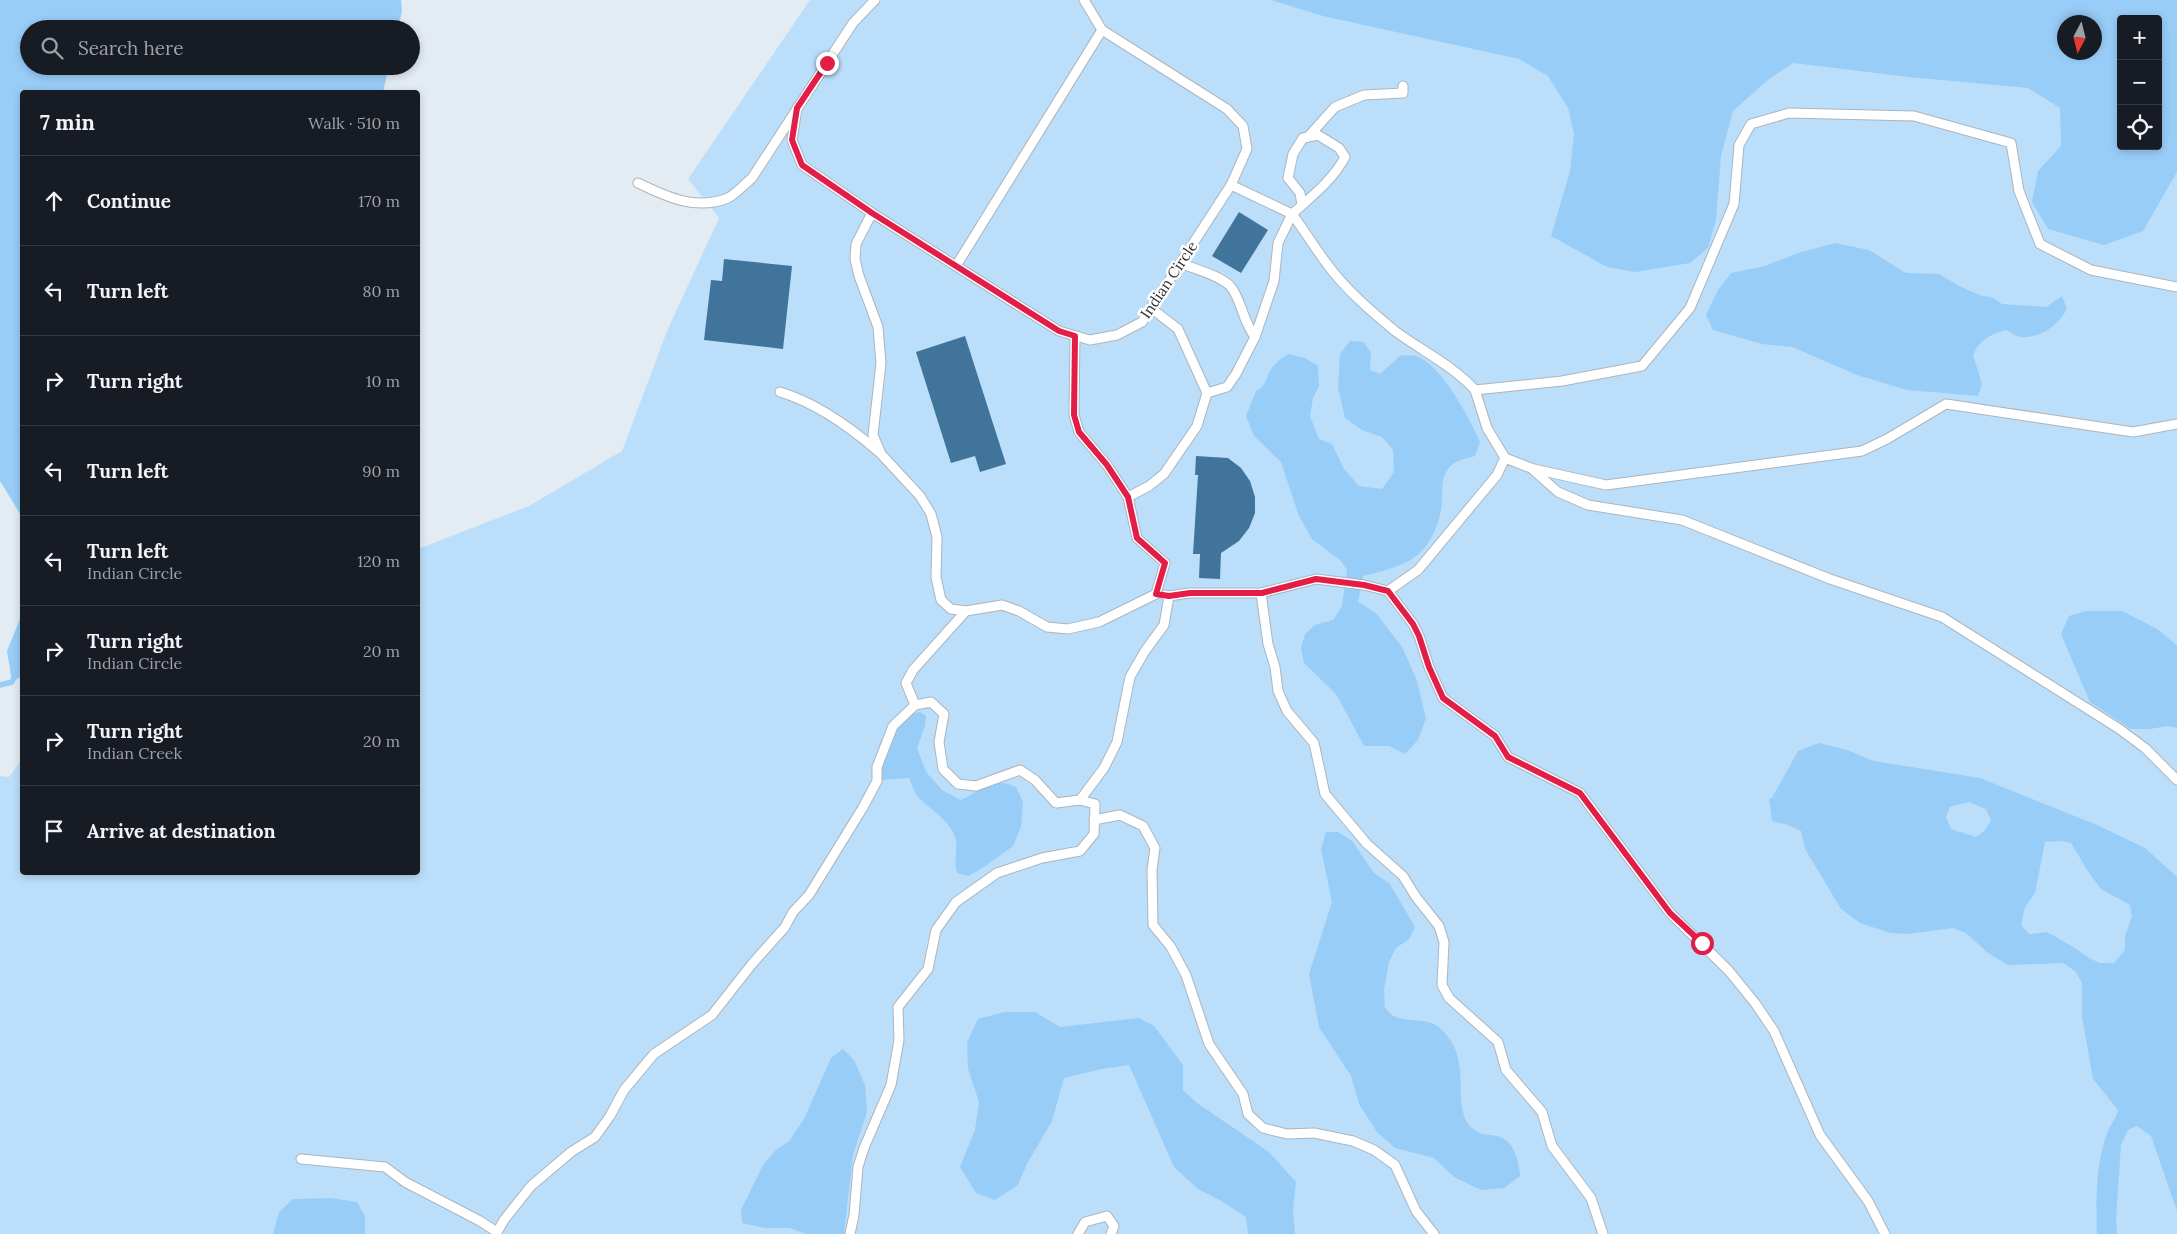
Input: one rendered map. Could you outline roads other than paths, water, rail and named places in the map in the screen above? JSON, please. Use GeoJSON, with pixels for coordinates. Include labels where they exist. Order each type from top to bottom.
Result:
{"type":"FeatureCollection","features":[{"type":"Feature","properties":{"kind":"lane"},"geometry":{"type":"LineString","coordinates":[[638,183],[670,198],[703,204],[729,198],[752,178],[853,23],[875,0]]}},
{"type":"Feature","properties":{"kind":"lane","name":"Indian Circle"},"geometry":{"type":"LineString","coordinates":[[797,108],[792,140],[802,165],[872,213],[1059,331],[1090,340],[1117,335],[1142,322],[1152,308],[1232,185],[1246,149],[1243,126],[1227,109],[1102,30],[1084,0]]}},
{"type":"Feature","properties":{"kind":"lane"},"geometry":{"type":"LineString","coordinates":[[956,266],[1102,30]]}},
{"type":"Feature","properties":{"kind":"lane"},"geometry":{"type":"LineString","coordinates":[[1308,138],[1335,107],[1364,95],[1403,93],[1404,86]]}},
{"type":"Feature","properties":{"kind":"lane"},"geometry":{"type":"LineString","coordinates":[[1475,390],[1562,381],[1642,366],[1690,308],[1734,204],[1739,145],[1751,124],[1789,113],[1914,116],[2011,143],[2020,191],[2040,244],[2091,270],[2177,287]]}},
{"type":"Feature","properties":{"kind":"lane"},"geometry":{"type":"LineString","coordinates":[[1207,393],[1227,387],[1236,374],[1255,337],[1274,281],[1278,243],[1292,214],[1302,205],[1339,168],[1345,157],[1338,148],[1318,135],[1303,138],[1293,154],[1288,178],[1300,193],[1302,205]]}},
{"type":"Feature","properties":{"kind":"lane"},"geometry":{"type":"LineString","coordinates":[[1232,185],[1292,214],[1327,265],[1358,299],[1397,332],[1433,355],[1465,379],[1475,390],[1487,428],[1505,458],[1531,468],[1606,485],[1862,451],[1887,439],[1946,404],[2133,432],[2177,424]]}},
{"type":"Feature","properties":{"kind":"lane"},"geometry":{"type":"LineString","coordinates":[[872,213],[856,244],[856,259],[859,276],[878,328],[881,362],[872,435],[880,454]]}},
{"type":"Feature","properties":{"kind":"lane"},"geometry":{"type":"LineString","coordinates":[[1180,263],[1216,278],[1231,287],[1247,328],[1255,337]]}},
{"type":"Feature","properties":{"kind":"lane"},"geometry":{"type":"LineString","coordinates":[[1128,497],[1149,486],[1164,474],[1197,426],[1207,393],[1178,329],[1152,308]]}},
{"type":"Feature","properties":{"kind":"lane"},"geometry":{"type":"LineString","coordinates":[[1075,336],[1074,415],[1079,432],[1107,465],[1128,497],[1137,538],[1165,563],[1156,594]]}},
{"type":"Feature","properties":{"kind":"lane"},"geometry":{"type":"LineString","coordinates":[[780,392],[802,398],[848,427],[880,454],[920,496],[931,514],[937,537],[936,577],[941,600],[951,609],[966,611],[1002,605],[1019,611],[1047,627],[1068,629],[1099,622],[1156,594],[1169,596],[1190,593],[1262,593],[1316,579],[1364,585],[1388,591],[1413,624],[1443,698],[1495,736],[1508,757],[1580,793],[1670,913],[1730,971],[1755,1003],[1774,1031],[1820,1135],[1868,1201],[1885,1234]]}},
{"type":"Feature","properties":{"kind":"lane"},"geometry":{"type":"LineString","coordinates":[[1388,591],[1418,570],[1496,475],[1505,458]]}},
{"type":"Feature","properties":{"kind":"lane"},"geometry":{"type":"LineString","coordinates":[[1531,468],[1558,492],[1588,505],[1682,520],[1830,579],[1942,617],[2118,728],[2145,748],[2177,780]]}},
{"type":"Feature","properties":{"kind":"lane"},"geometry":{"type":"LineString","coordinates":[[1262,593],[1268,644],[1275,667],[1278,691],[1286,712],[1314,743],[1321,768],[1325,794],[1368,844],[1403,876],[1416,897],[1439,926],[1444,942],[1442,985],[1449,998],[1498,1042],[1506,1070],[1542,1112],[1552,1146],[1591,1198],[1603,1234]]}},
{"type":"Feature","properties":{"kind":"lane"},"geometry":{"type":"LineString","coordinates":[[1080,800],[1104,768],[1117,742],[1130,677],[1145,651],[1164,625],[1169,596]]}},
{"type":"Feature","properties":{"kind":"lane"},"geometry":{"type":"LineString","coordinates":[[915,704],[906,683],[913,670],[966,611]]}},
{"type":"Feature","properties":{"kind":"lane"},"geometry":{"type":"LineString","coordinates":[[301,1159],[386,1167],[405,1182],[480,1220],[497,1233],[531,1186],[571,1152],[595,1137],[610,1116],[624,1090],[654,1054],[712,1015],[752,964],[786,927],[793,912],[809,896],[862,810],[877,781],[877,767],[893,726],[915,704],[931,702],[944,714],[939,742],[943,769],[958,784],[976,786],[1020,770],[1035,780],[1056,803],[1080,800],[1095,804],[1094,834],[1080,851],[1042,858],[997,873],[956,902],[936,930],[928,968],[898,1007],[899,1040],[891,1085],[864,1148],[858,1167],[850,1234]]}},
{"type":"Feature","properties":{"kind":"lane"},"geometry":{"type":"LineString","coordinates":[[1094,820],[1120,814],[1143,826],[1154,848],[1152,870],[1153,925],[1171,947],[1186,975],[1209,1044],[1243,1094],[1248,1114],[1263,1128],[1287,1134],[1314,1133],[1353,1141],[1374,1150],[1395,1165],[1416,1211],[1434,1234]]}},
{"type":"Feature","properties":{"kind":"lane"},"geometry":{"type":"LineString","coordinates":[[1078,1234],[1085,1222],[1107,1216],[1114,1226],[1111,1234]]}},
{"type":"Feature","properties":{"kind":"waterway"},"geometry":{"type":"LineString","coordinates":[[0,685],[12,682],[14,677]]}}]}
